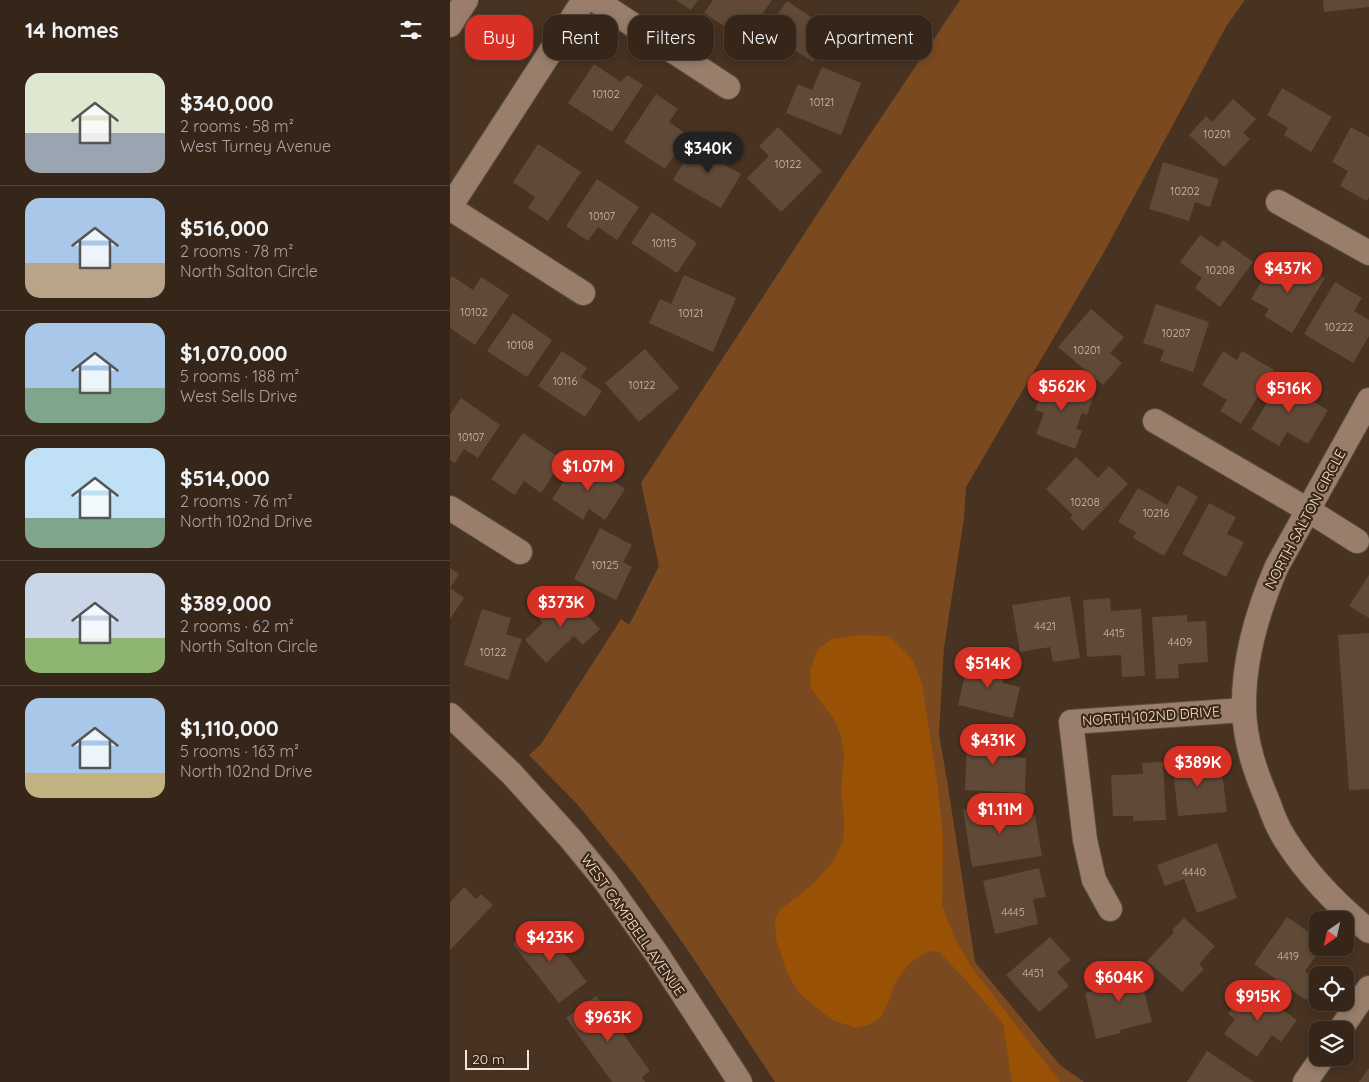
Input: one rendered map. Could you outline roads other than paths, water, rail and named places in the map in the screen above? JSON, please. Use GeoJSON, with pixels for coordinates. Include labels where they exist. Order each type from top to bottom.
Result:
{"type":"FeatureCollection","features":[{"type":"Feature","properties":{"kind":"street"},"geometry":{"type":"LineString","coordinates":[[450,25],[466,0]]}},
{"type":"Feature","properties":{"kind":"street"},"geometry":{"type":"LineString","coordinates":[[583,293],[450,207],[584,0]]}},
{"type":"Feature","properties":{"kind":"street"},"geometry":{"type":"LineString","coordinates":[[595,0],[728,86]]}},
{"type":"Feature","properties":{"kind":"street"},"geometry":{"type":"LineString","coordinates":[[1278,202],[1369,253]]}},
{"type":"Feature","properties":{"kind":"street","name":"NORTH SALTON CIRCLE"},"geometry":{"type":"LineString","coordinates":[[1369,400],[1277,566],[1264,595],[1246,667],[1244,710],[1248,743],[1257,777],[1285,838],[1309,872],[1340,907],[1369,931]]}},
{"type":"Feature","properties":{"kind":"street"},"geometry":{"type":"LineString","coordinates":[[1155,421],[1308,510],[1357,541]]}},
{"type":"Feature","properties":{"kind":"street"},"geometry":{"type":"LineString","coordinates":[[450,508],[520,552]]}},
{"type":"Feature","properties":{"kind":"street","name":"NORTH 102ND DRIVE"},"geometry":{"type":"LineString","coordinates":[[1110,909],[1094,880],[1085,840],[1071,722],[1244,710]]}},
{"type":"Feature","properties":{"kind":"street","name":"WEST CAMPBELL AVENUE"},"geometry":{"type":"LineString","coordinates":[[450,715],[511,773],[570,838],[606,882],[657,954],[740,1082]]}},
{"type":"Feature","properties":{"kind":"street"},"geometry":{"type":"LineString","coordinates":[[1346,1021],[1369,988]]}},
{"type":"Feature","properties":{"kind":"street"},"geometry":{"type":"LineString","coordinates":[[1305,1082],[1316,1066]]}}]}
